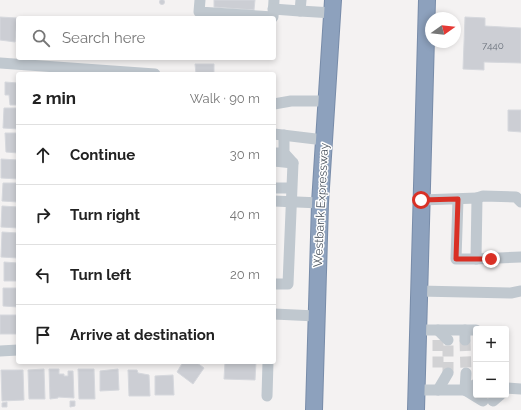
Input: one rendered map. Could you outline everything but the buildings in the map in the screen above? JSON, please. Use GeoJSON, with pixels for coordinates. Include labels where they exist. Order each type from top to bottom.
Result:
{"type":"FeatureCollection","features":[{"type":"Feature","properties":{"kind":"highway"},"geometry":{"type":"LineString","coordinates":[[333,13],[345,0]]}},
{"type":"Feature","properties":{"kind":"highway"},"geometry":{"type":"LineString","coordinates":[[415,0],[420,9],[425,27]]}},
{"type":"Feature","properties":{"kind":"highway"},"geometry":{"type":"LineString","coordinates":[[427,0],[427,12]]}},
{"type":"Feature","properties":{"kind":"highway","name":"Westbank Expressway"},"geometry":{"type":"LineString","coordinates":[[314,410],[320,203],[333,13]]}},
{"type":"Feature","properties":{"kind":"highway"},"geometry":{"type":"LineString","coordinates":[[416,410],[425,48]]}},
{"type":"Feature","properties":{"kind":"street"},"geometry":{"type":"LineString","coordinates":[[200,0],[199,12],[258,16]]}},
{"type":"Feature","properties":{"kind":"street"},"geometry":{"type":"LineString","coordinates":[[273,16],[274,5],[301,5],[333,13]]}},
{"type":"Feature","properties":{"kind":"street"},"geometry":{"type":"LineString","coordinates":[[0,63],[53,70],[104,72]]}},
{"type":"Feature","properties":{"kind":"street"},"geometry":{"type":"LineString","coordinates":[[276,104],[291,101],[327,101]]}},
{"type":"Feature","properties":{"kind":"street"},"geometry":{"type":"LineString","coordinates":[[293,163],[279,153],[279,135],[324,140]]}},
{"type":"Feature","properties":{"kind":"street"},"geometry":{"type":"LineString","coordinates":[[276,161],[293,163]]}},
{"type":"Feature","properties":{"kind":"street"},"geometry":{"type":"LineString","coordinates":[[276,284],[288,284],[293,163]]}},
{"type":"Feature","properties":{"kind":"street"},"geometry":{"type":"LineString","coordinates":[[276,188],[291,188]]}},
{"type":"Feature","properties":{"kind":"street"},"geometry":{"type":"LineString","coordinates":[[421,200],[477,198],[483,196],[516,197],[521,202]]}},
{"type":"Feature","properties":{"kind":"street"},"geometry":{"type":"LineString","coordinates":[[476,259],[477,198]]}},
{"type":"Feature","properties":{"kind":"street"},"geometry":{"type":"LineString","coordinates":[[458,199],[456,259],[521,257]]}},
{"type":"Feature","properties":{"kind":"street"},"geometry":{"type":"LineString","coordinates":[[276,201],[320,203]]}},
{"type":"Feature","properties":{"kind":"street"},"geometry":{"type":"LineString","coordinates":[[418,291],[510,293],[521,291]]}},
{"type":"Feature","properties":{"kind":"street"},"geometry":{"type":"LineString","coordinates":[[276,314],[316,316]]}},
{"type":"Feature","properties":{"kind":"street"},"geometry":{"type":"LineString","coordinates":[[417,330],[442,337],[469,333]]}},
{"type":"Feature","properties":{"kind":"street"},"geometry":{"type":"LineString","coordinates":[[0,351],[16,350]]}},
{"type":"Feature","properties":{"kind":"street"},"geometry":{"type":"LineString","coordinates":[[267,396],[268,364]]}},
{"type":"Feature","properties":{"kind":"street"},"geometry":{"type":"LineString","coordinates":[[438,390],[443,373]]}},
{"type":"Feature","properties":{"kind":"street"},"geometry":{"type":"LineString","coordinates":[[466,373],[473,378]]}},
{"type":"Feature","properties":{"kind":"street"},"geometry":{"type":"LineString","coordinates":[[509,390],[521,389]]}},
{"type":"Feature","properties":{"kind":"street"},"geometry":{"type":"LineString","coordinates":[[416,390],[473,391]]}},
{"type":"Feature","properties":{"kind":"tunnel"},"geometry":{"type":"LineString","coordinates":[[438,340],[438,373]]}},
{"type":"Feature","properties":{"kind":"tunnel"},"geometry":{"type":"LineString","coordinates":[[448,340],[448,373]]}},
{"type":"Feature","properties":{"kind":"tunnel"},"geometry":{"type":"LineString","coordinates":[[465,340],[466,373]]}},
{"type":"Feature","properties":{"kind":"route"},"geometry":{"type":"LineString","coordinates":[[421,200],[458,199],[456,259],[491,259]]}}]}
